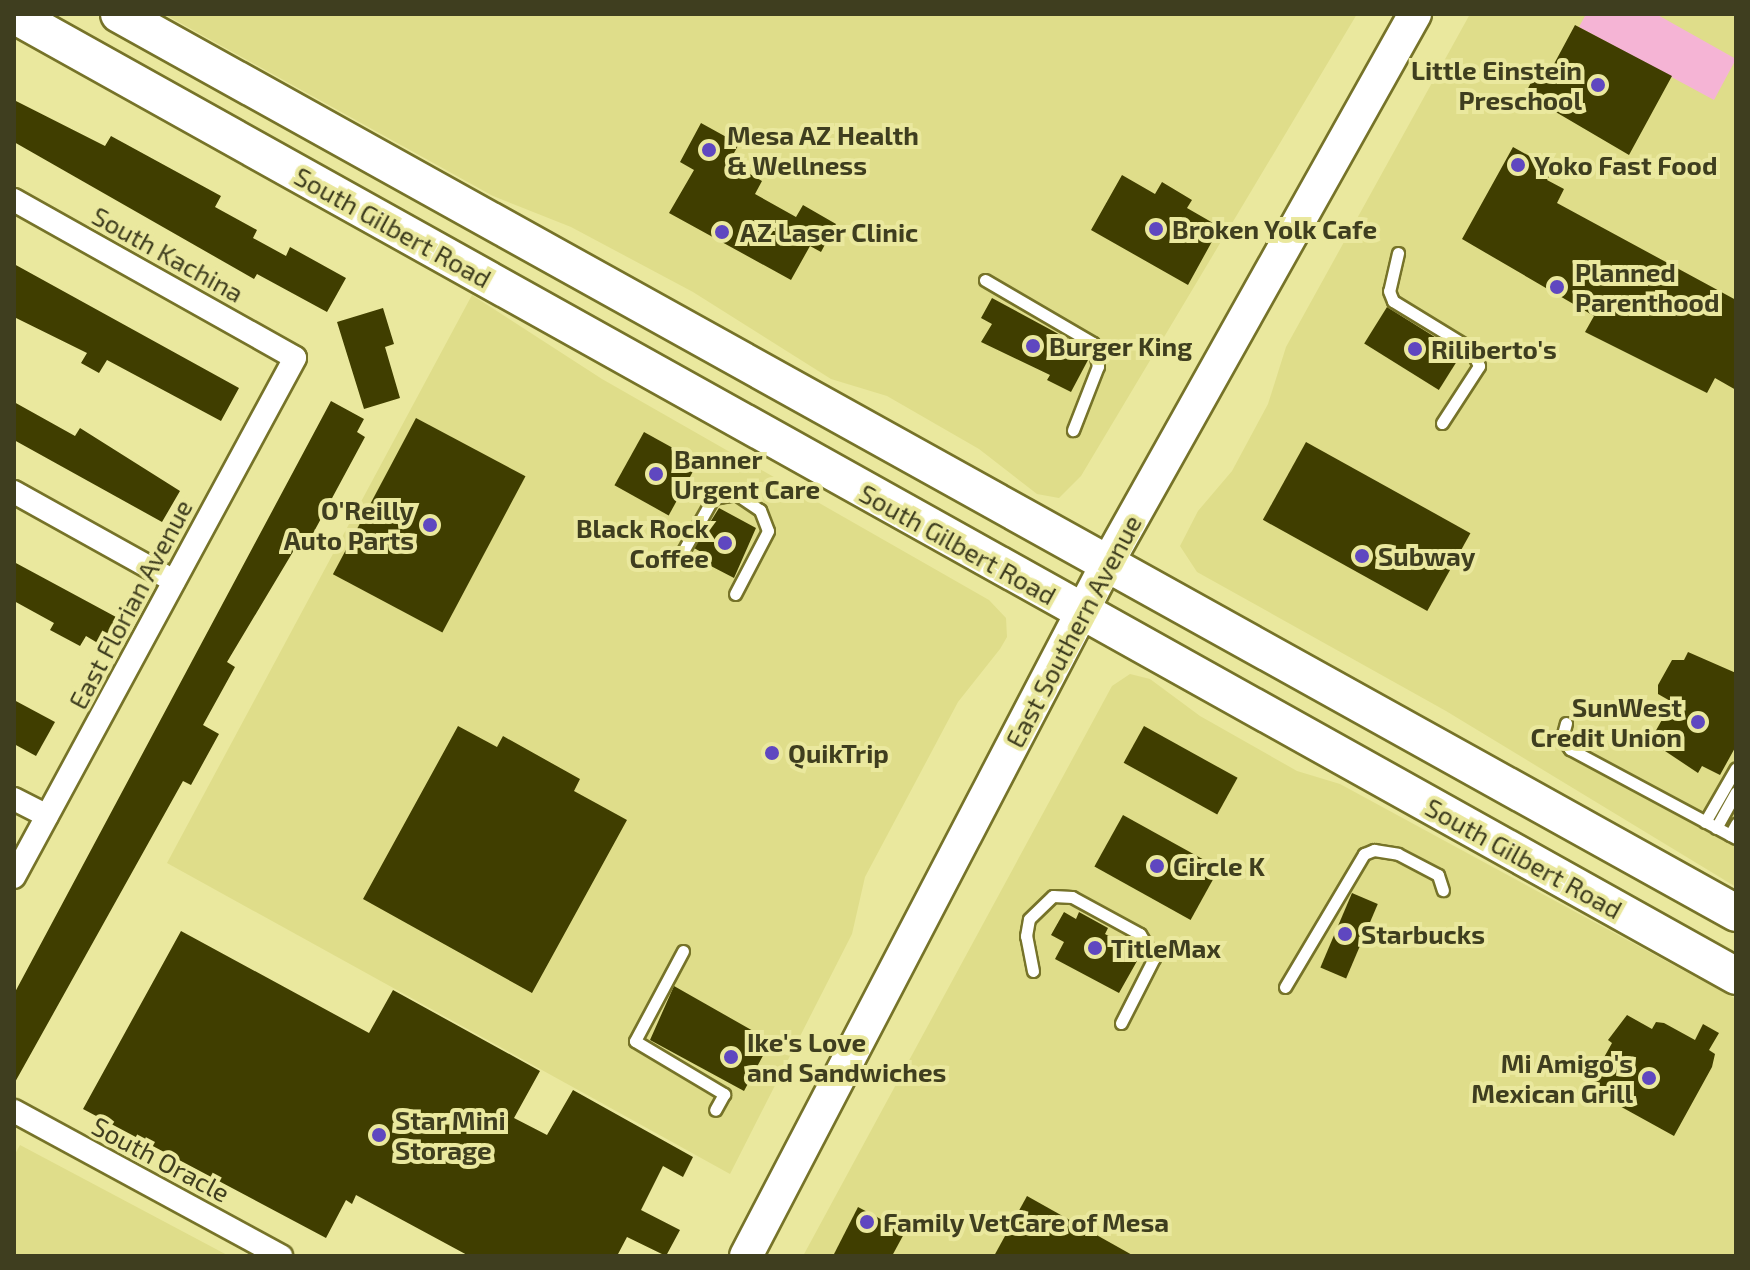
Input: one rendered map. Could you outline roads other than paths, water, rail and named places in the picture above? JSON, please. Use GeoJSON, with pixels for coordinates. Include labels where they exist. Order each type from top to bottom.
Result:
{"type":"FeatureCollection","features":[{"type":"Feature","properties":{"kind":"main road","name":"South Gilbert Road"},"geometry":{"type":"LineString","coordinates":[[119,14],[1109,560],[1736,913]]}},
{"type":"Feature","properties":{"kind":"main road","name":"East Southern Avenue"},"geometry":{"type":"LineString","coordinates":[[746,1256],[1109,560],[1415,14]]}},
{"type":"Feature","properties":{"kind":"main road","name":"South Gilbert Road"},"geometry":{"type":"LineString","coordinates":[[14,15],[1736,976]]}},
{"type":"Feature","properties":{"kind":"main road"},"geometry":{"type":"LineString","coordinates":[[507,291],[524,236]]}},
{"type":"Feature","properties":{"kind":"street","name":"South Kachina"},"geometry":{"type":"LineString","coordinates":[[14,200],[295,358]]}},
{"type":"Feature","properties":{"kind":"street","name":"East Florian Avenue"},"geometry":{"type":"LineString","coordinates":[[14,877],[295,358]]}},
{"type":"Feature","properties":{"kind":"street"},"geometry":{"type":"LineString","coordinates":[[14,492],[174,581]]}},
{"type":"Feature","properties":{"kind":"street"},"geometry":{"type":"LineString","coordinates":[[14,799],[47,816]]}},
{"type":"Feature","properties":{"kind":"street","name":"South Oracle"},"geometry":{"type":"LineString","coordinates":[[14,1111],[281,1256]]}},
{"type":"Feature","properties":{"kind":"lane"},"geometry":{"type":"LineString","coordinates":[[1398,253],[1389,291],[1393,301],[1470,348],[1479,366],[1442,423]]}},
{"type":"Feature","properties":{"kind":"lane"},"geometry":{"type":"LineString","coordinates":[[985,280],[1093,343],[1098,366],[1073,430]]}},
{"type":"Feature","properties":{"kind":"lane"},"geometry":{"type":"LineString","coordinates":[[677,562],[713,498],[736,494],[764,515],[768,531],[735,594]]}},
{"type":"Feature","properties":{"kind":"lane"},"geometry":{"type":"LineString","coordinates":[[1566,723],[1562,738],[1570,749],[1733,837],[1736,824]]}},
{"type":"Feature","properties":{"kind":"lane"},"geometry":{"type":"LineString","coordinates":[[1710,825],[1736,768]]}},
{"type":"Feature","properties":{"kind":"lane"},"geometry":{"type":"LineString","coordinates":[[1710,825],[1736,792]]}},
{"type":"Feature","properties":{"kind":"lane"},"geometry":{"type":"LineString","coordinates":[[1285,987],[1364,854],[1374,850],[1398,854],[1438,875],[1443,890]]}},
{"type":"Feature","properties":{"kind":"lane"},"geometry":{"type":"LineString","coordinates":[[1033,971],[1026,936],[1029,919],[1053,896],[1072,897],[1140,934],[1154,958],[1121,1023]]}},
{"type":"Feature","properties":{"kind":"lane"},"geometry":{"type":"LineString","coordinates":[[683,951],[635,1041],[724,1094],[715,1110]]}},
{"type":"Feature","properties":{"kind":"place","name":"Little Einstein Preschool"},"geometry":{"type":"Point","coordinates":[1598,85]}},
{"type":"Feature","properties":{"kind":"place","name":"Mesa AZ Health & Wellness"},"geometry":{"type":"Point","coordinates":[709,150]}},
{"type":"Feature","properties":{"kind":"place","name":"Yoko Fast Food"},"geometry":{"type":"Point","coordinates":[1518,165]}},
{"type":"Feature","properties":{"kind":"place","name":"Broken Yolk Cafe"},"geometry":{"type":"Point","coordinates":[1156,229]}},
{"type":"Feature","properties":{"kind":"place","name":"AZ Laser Clinic"},"geometry":{"type":"Point","coordinates":[722,232]}},
{"type":"Feature","properties":{"kind":"place","name":"Planned Parenthood"},"geometry":{"type":"Point","coordinates":[1557,287]}},
{"type":"Feature","properties":{"kind":"place","name":"Burger King"},"geometry":{"type":"Point","coordinates":[1033,346]}},
{"type":"Feature","properties":{"kind":"place","name":"Riliberto's"},"geometry":{"type":"Point","coordinates":[1415,349]}},
{"type":"Feature","properties":{"kind":"place","name":"Banner Urgent Care"},"geometry":{"type":"Point","coordinates":[656,474]}},
{"type":"Feature","properties":{"kind":"place","name":"O'Reilly Auto Parts"},"geometry":{"type":"Point","coordinates":[430,525]}},
{"type":"Feature","properties":{"kind":"place","name":"Black Rock Coffee"},"geometry":{"type":"Point","coordinates":[725,543]}},
{"type":"Feature","properties":{"kind":"place","name":"Subway"},"geometry":{"type":"Point","coordinates":[1362,556]}},
{"type":"Feature","properties":{"kind":"place","name":"SunWest Credit Union"},"geometry":{"type":"Point","coordinates":[1698,722]}},
{"type":"Feature","properties":{"kind":"place","name":"QuikTrip"},"geometry":{"type":"Point","coordinates":[772,753]}},
{"type":"Feature","properties":{"kind":"place","name":"Circle K"},"geometry":{"type":"Point","coordinates":[1157,866]}},
{"type":"Feature","properties":{"kind":"place","name":"Starbucks"},"geometry":{"type":"Point","coordinates":[1345,934]}},
{"type":"Feature","properties":{"kind":"place","name":"TitleMax"},"geometry":{"type":"Point","coordinates":[1095,948]}},
{"type":"Feature","properties":{"kind":"place","name":"Ike's Love and Sandwiches"},"geometry":{"type":"Point","coordinates":[731,1057]}},
{"type":"Feature","properties":{"kind":"place","name":"Mi Amigo's Mexican Grill"},"geometry":{"type":"Point","coordinates":[1649,1078]}},
{"type":"Feature","properties":{"kind":"place","name":"Star Mini Storage"},"geometry":{"type":"Point","coordinates":[379,1135]}},
{"type":"Feature","properties":{"kind":"place","name":"Family VetCare of Mesa"},"geometry":{"type":"Point","coordinates":[867,1222]}}]}
